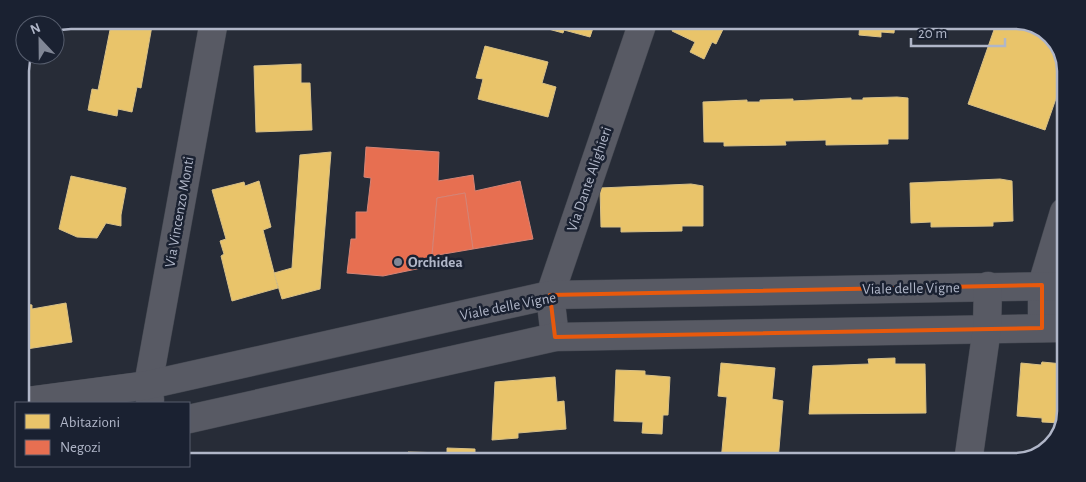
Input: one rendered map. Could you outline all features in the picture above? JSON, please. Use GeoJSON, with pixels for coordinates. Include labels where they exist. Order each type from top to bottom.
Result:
{"type":"FeatureCollection","features":[{"type":"Feature","properties":{"kind":"street","name":"Via Vincenzo Monti"},"geometry":{"type":"LineString","coordinates":[[149,394],[212,29]]}},
{"type":"Feature","properties":{"kind":"street","name":"Via Dante Alighieri"},"geometry":{"type":"LineString","coordinates":[[555,337],[550,295],[641,29]]}},
{"type":"Feature","properties":{"kind":"street"},"geometry":{"type":"LineString","coordinates":[[190,419],[555,337],[1052,328],[1053,285],[1057,258]]}},
{"type":"Feature","properties":{"kind":"street","name":"Viale delle Vigne"},"geometry":{"type":"LineString","coordinates":[[29,401],[149,394],[550,295],[1053,285]]}},
{"type":"Feature","properties":{"kind":"street"},"geometry":{"type":"LineString","coordinates":[[969,453],[987,328],[988,286]]}},
{"type":"Feature","properties":{"kind":"highlighted area"},"geometry":{"type":"Polygon","coordinates":[[[1042,285],[1042,328],[555,337],[550,295],[1042,285]]]}},
{"type":"Feature","properties":{"kind":"building: Abitazioni"},"geometry":{"type":"Polygon","coordinates":[[[110,29],[151,29],[141,88],[137,87],[132,112],[118,109],[117,116],[88,110],[92,89],[98,90],[110,29]]]}},
{"type":"Feature","properties":{"kind":"building: Abitazioni"},"geometry":{"type":"Polygon","coordinates":[[[548,29],[593,29],[590,37],[564,30],[563,33],[548,29]]]}},
{"type":"Feature","properties":{"kind":"building: Abitazioni"},"geometry":{"type":"Polygon","coordinates":[[[673,29],[723,29],[716,44],[712,42],[704,59],[690,52],[695,42],[672,31],[673,29]]]}},
{"type":"Feature","properties":{"kind":"building: Abitazioni"},"geometry":{"type":"Polygon","coordinates":[[[860,29],[894,29],[894,33],[881,32],[881,37],[859,35],[860,29]]]}},
{"type":"Feature","properties":{"kind":"building: Abitazioni"},"geometry":{"type":"Polygon","coordinates":[[[994,29],[1015,29],[1031,32],[1048,45],[1056,60],[1057,96],[1045,130],[968,104],[994,29]]]}},
{"type":"Feature","properties":{"kind":"building: Abitazioni"},"geometry":{"type":"Polygon","coordinates":[[[485,46],[548,62],[542,83],[556,87],[548,117],[478,99],[483,79],[476,78],[485,46]]]}},
{"type":"Feature","properties":{"kind":"building: Abitazioni"},"geometry":{"type":"Polygon","coordinates":[[[301,64],[301,83],[310,83],[312,130],[256,132],[254,66],[301,64]]]}},
{"type":"Feature","properties":{"kind":"building: Abitazioni"},"geometry":{"type":"Polygon","coordinates":[[[851,98],[851,100],[863,100],[863,98],[908,98],[908,139],[888,139],[888,144],[826,145],[826,140],[785,141],[786,145],[724,146],[724,142],[704,142],[703,102],[747,100],[747,102],[760,102],[760,100],[793,99],[793,101],[851,98]]]}},
{"type":"Feature","properties":{"kind":"building: Abitazioni"},"geometry":{"type":"Polygon","coordinates":[[[331,152],[320,289],[282,299],[274,273],[292,268],[300,155],[331,152]]]}},
{"type":"Feature","properties":{"kind":"building: Abitazioni"},"geometry":{"type":"Polygon","coordinates":[[[71,176],[126,188],[121,226],[106,223],[97,238],[77,237],[59,229],[71,176]]]}},
{"type":"Feature","properties":{"kind":"building: Abitazioni"},"geometry":{"type":"Polygon","coordinates":[[[1000,179],[1012,181],[1013,221],[993,222],[993,226],[931,227],[931,222],[911,223],[910,183],[1000,179]]]}},
{"type":"Feature","properties":{"kind":"building: Abitazioni"},"geometry":{"type":"Polygon","coordinates":[[[259,181],[271,227],[263,230],[278,288],[232,301],[221,256],[224,254],[220,241],[226,239],[212,190],[244,182],[245,186],[259,181]]]}},
{"type":"Feature","properties":{"kind":"building: Abitazioni"},"geometry":{"type":"Polygon","coordinates":[[[691,184],[703,186],[703,226],[682,226],[682,231],[621,232],[621,227],[601,227],[600,188],[691,184]]]}},
{"type":"Feature","properties":{"kind":"building: Abitazioni"},"geometry":{"type":"Polygon","coordinates":[[[66,303],[72,342],[29,349],[29,304],[32,305],[32,309],[66,303]]]}},
{"type":"Feature","properties":{"kind":"building: Abitazioni"},"geometry":{"type":"Polygon","coordinates":[[[895,358],[895,364],[925,364],[926,413],[809,414],[813,366],[869,364],[868,359],[895,358]]]}},
{"type":"Feature","properties":{"kind":"building: Abitazioni"},"geometry":{"type":"Polygon","coordinates":[[[1042,362],[1057,363],[1057,411],[1055,423],[1042,422],[1042,418],[1017,416],[1021,363],[1041,365],[1042,362]]]}},
{"type":"Feature","properties":{"kind":"building: Abitazioni"},"geometry":{"type":"Polygon","coordinates":[[[721,363],[775,368],[772,399],[783,401],[779,453],[722,453],[727,397],[718,396],[721,363]]]}},
{"type":"Feature","properties":{"kind":"building: Abitazioni"},"geometry":{"type":"Polygon","coordinates":[[[616,370],[645,371],[645,375],[670,377],[668,415],[663,415],[662,434],[642,433],[643,422],[614,421],[616,370]]]}},
{"type":"Feature","properties":{"kind":"building: Abitazioni"},"geometry":{"type":"Polygon","coordinates":[[[555,377],[557,402],[564,401],[566,429],[518,433],[518,438],[492,440],[495,382],[555,377]]]}},
{"type":"Feature","properties":{"kind":"building: Abitazioni"},"geometry":{"type":"Polygon","coordinates":[[[447,448],[475,449],[475,453],[447,453],[447,448]]]}},
{"type":"Feature","properties":{"kind":"building: Abitazioni"},"geometry":{"type":"Polygon","coordinates":[[[408,452],[447,453],[408,453],[408,452]]]}},
{"type":"Feature","properties":{"kind":"building: Negozi"},"geometry":{"type":"Polygon","coordinates":[[[366,147],[439,152],[438,181],[473,175],[475,191],[520,181],[533,239],[473,249],[465,193],[437,198],[431,266],[383,276],[347,273],[351,239],[356,239],[356,212],[367,212],[371,178],[364,177],[366,147]]]}},
{"type":"Feature","properties":{"kind":"building: Negozi"},"geometry":{"type":"Polygon","coordinates":[[[465,193],[473,249],[432,256],[437,198],[465,193]]]}},
{"type":"Feature","properties":{"kind":"place","name":"Orchidea"},"geometry":{"type":"Point","coordinates":[398,262]}}]}
